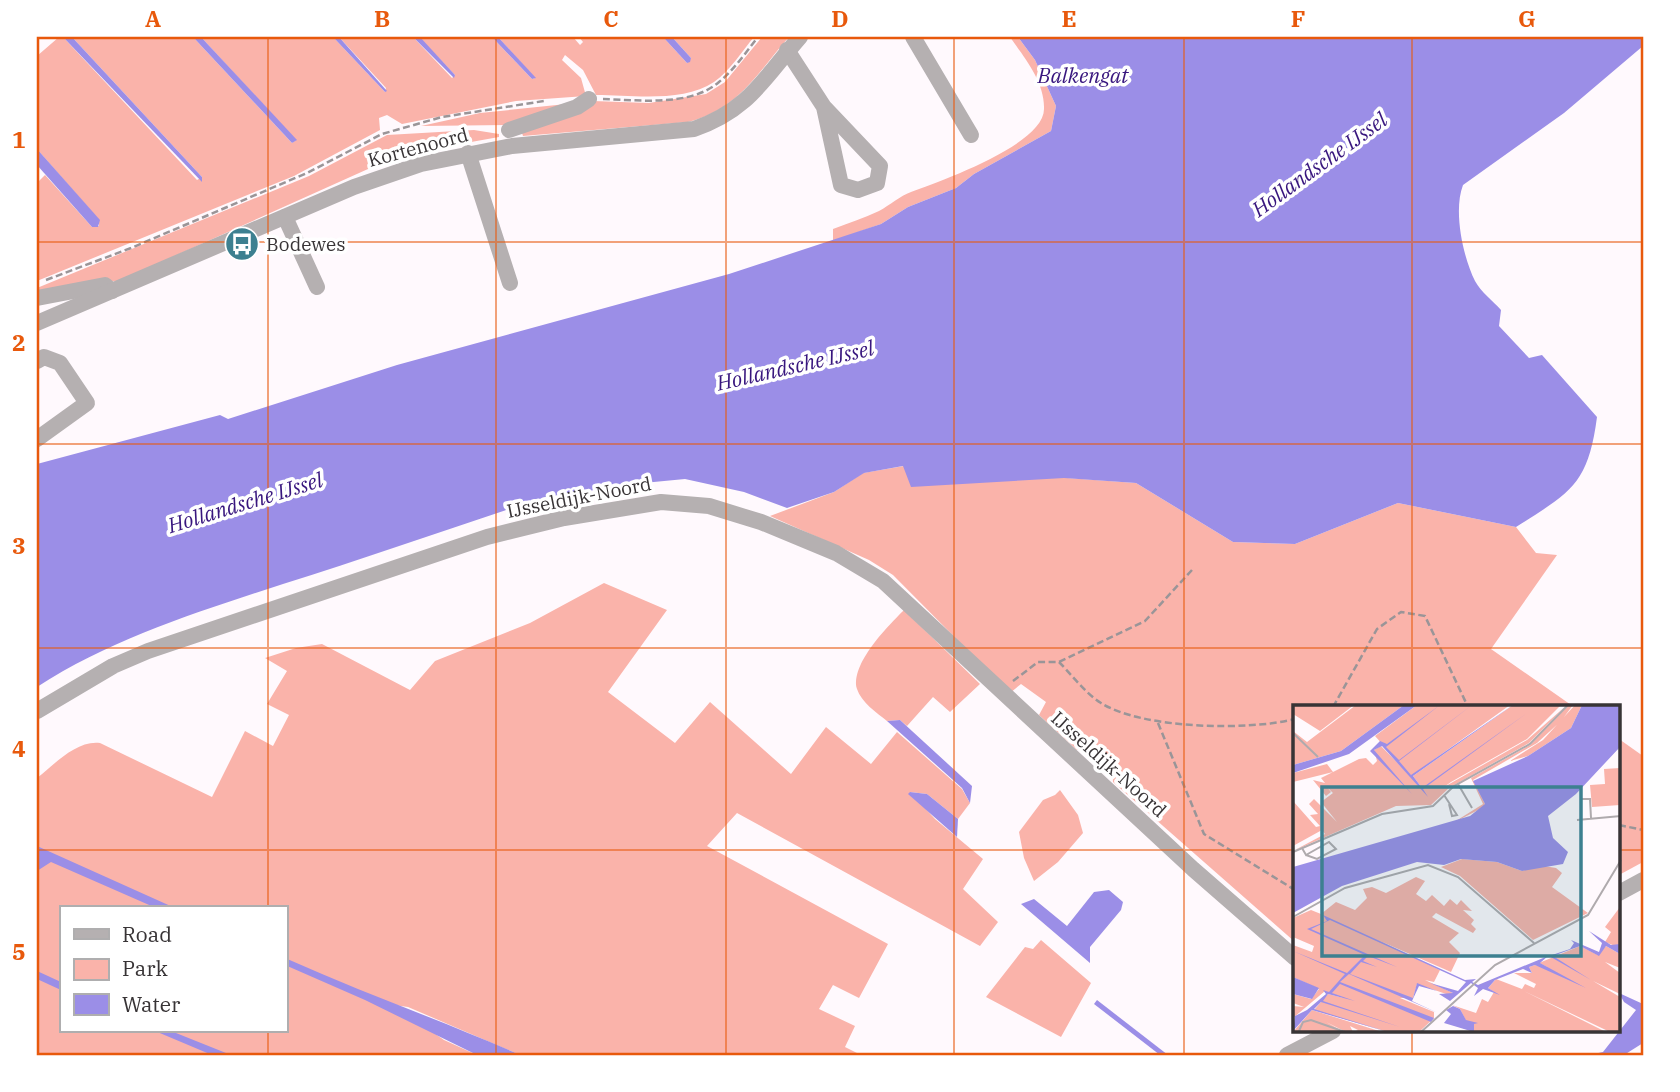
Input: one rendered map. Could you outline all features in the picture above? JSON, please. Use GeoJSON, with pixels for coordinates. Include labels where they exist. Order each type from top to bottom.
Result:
{"type":"FeatureCollection","features":[{"type":"Feature","properties":{"kind":"street","name":"Kortenoord"},"geometry":{"type":"LineString","coordinates":[[37,323],[386,175],[468,153],[512,146],[694,129],[720,120],[741,106],[800,37]]}},
{"type":"Feature","properties":{"kind":"street"},"geometry":{"type":"LineString","coordinates":[[913,37],[971,135]]}},
{"type":"Feature","properties":{"kind":"street"},"geometry":{"type":"LineString","coordinates":[[787,50],[824,107],[880,166],[877,183],[858,190],[841,185],[824,107]]}},
{"type":"Feature","properties":{"kind":"street"},"geometry":{"type":"LineString","coordinates":[[509,130],[577,107],[589,99]]}},
{"type":"Feature","properties":{"kind":"street"},"geometry":{"type":"LineString","coordinates":[[468,153],[510,283]]}},
{"type":"Feature","properties":{"kind":"street"},"geometry":{"type":"LineString","coordinates":[[285,217],[317,287]]}},
{"type":"Feature","properties":{"kind":"street"},"geometry":{"type":"LineString","coordinates":[[37,298],[95,285],[105,285],[112,291]]}},
{"type":"Feature","properties":{"kind":"street"},"geometry":{"type":"LineString","coordinates":[[37,361],[44,358],[60,363],[87,403],[37,439]]}},
{"type":"Feature","properties":{"kind":"street","name":"IJsseldijk-Noord"},"geometry":{"type":"LineString","coordinates":[[37,711],[113,666],[215,626],[486,537],[564,518],[662,502],[683,502],[734,512],[800,536],[859,565],[883,581],[1000,693],[1293,956]]}},
{"type":"Feature","properties":{"kind":"street"},"geometry":{"type":"LineString","coordinates":[[1620,892],[1643,880]]}},
{"type":"Feature","properties":{"kind":"street"},"geometry":{"type":"LineString","coordinates":[[1287,1055],[1331,1032]]}},
{"type":"Feature","properties":{"kind":"path"},"geometry":{"type":"LineString","coordinates":[[589,99],[669,99],[708,90],[726,76],[758,37]]}},
{"type":"Feature","properties":{"kind":"path","name":"Kortenoord"},"geometry":{"type":"LineString","coordinates":[[37,284],[307,173],[382,134],[453,114],[550,101]]}},
{"type":"Feature","properties":{"kind":"path"},"geometry":{"type":"LineString","coordinates":[[1000,693],[1025,669],[1038,662],[1059,662],[1145,621],[1192,570]]}},
{"type":"Feature","properties":{"kind":"path"},"geometry":{"type":"LineString","coordinates":[[1334,705],[1377,629],[1401,612],[1424,616],[1467,705]]}},
{"type":"Feature","properties":{"kind":"path"},"geometry":{"type":"LineString","coordinates":[[1059,662],[1101,703],[1158,723],[1273,724],[1293,719]]}},
{"type":"Feature","properties":{"kind":"path"},"geometry":{"type":"LineString","coordinates":[[1158,723],[1204,834],[1293,889]]}},
{"type":"Feature","properties":{"kind":"path"},"geometry":{"type":"LineString","coordinates":[[1620,825],[1643,830]]}},
{"type":"Feature","properties":{"kind":"green space"},"geometry":{"type":"Polygon","coordinates":[[[59,37],[63,37],[197,180],[202,177],[72,37],[193,37],[292,143],[296,140],[201,37],[333,37],[385,92],[386,88],[339,37],[413,37],[452,78],[455,75],[419,37],[492,37],[532,79],[535,78],[498,37],[573,37],[580,45],[583,42],[579,37],[663,37],[687,63],[691,58],[672,37],[754,37],[720,77],[702,89],[688,93],[657,96],[596,95],[583,70],[565,55],[562,60],[581,78],[586,96],[516,101],[402,124],[387,115],[379,118],[380,130],[294,176],[37,281],[37,183],[45,175],[92,227],[99,226],[99,220],[37,149],[37,56],[59,37]]]}},
{"type":"Feature","properties":{"kind":"green space"},"geometry":{"type":"Polygon","coordinates":[[[762,37],[789,37],[746,88],[734,99],[706,116],[688,122],[523,136],[522,133],[593,101],[649,103],[706,94],[725,82],[762,37]]]}},
{"type":"Feature","properties":{"kind":"green space"},"geometry":{"type":"Polygon","coordinates":[[[1010,37],[1018,37],[1035,60],[1056,106],[1051,131],[974,174],[956,188],[908,207],[881,224],[833,241],[833,229],[873,214],[907,194],[988,160],[1027,136],[1039,122],[1044,109],[1043,99],[1033,70],[1010,37]]]}},
{"type":"Feature","properties":{"kind":"green space"},"geometry":{"type":"Polygon","coordinates":[[[576,103],[507,125],[421,126],[480,113],[576,103]]]}},
{"type":"Feature","properties":{"kind":"green space"},"geometry":{"type":"Polygon","coordinates":[[[474,130],[499,134],[499,137],[432,149],[368,169],[119,281],[94,282],[37,294],[37,288],[309,176],[387,135],[474,130]]]}},
{"type":"Feature","properties":{"kind":"green space"},"geometry":{"type":"Polygon","coordinates":[[[904,466],[1136,483],[1233,542],[1295,544],[1398,503],[1516,527],[1536,553],[1557,555],[1491,649],[1571,705],[1293,705],[1293,940],[1113,782],[1112,762],[1087,742],[1077,750],[1039,715],[1046,702],[1021,684],[1010,693],[893,575],[869,560],[770,516],[834,492],[863,473],[904,466]]]}},
{"type":"Feature","properties":{"kind":"green space"},"geometry":{"type":"Polygon","coordinates":[[[604,583],[667,610],[608,692],[675,743],[710,702],[791,774],[826,727],[871,764],[897,732],[962,789],[970,803],[958,819],[927,794],[910,792],[935,819],[983,859],[963,889],[998,922],[980,946],[737,813],[707,846],[888,944],[859,998],[833,985],[819,1009],[855,1026],[845,1047],[861,1055],[520,1055],[408,1007],[394,1005],[444,1040],[477,1055],[37,1055],[37,778],[74,749],[100,743],[212,797],[245,731],[273,746],[289,715],[267,704],[287,671],[265,658],[296,648],[322,644],[410,690],[435,661],[530,623],[604,583]]]}},
{"type":"Feature","properties":{"kind":"green space"},"geometry":{"type":"Polygon","coordinates":[[[904,610],[980,684],[950,712],[933,697],[907,726],[900,720],[887,721],[870,707],[859,694],[856,679],[872,646],[904,610]]]}},
{"type":"Feature","properties":{"kind":"green space"},"geometry":{"type":"Polygon","coordinates":[[[1620,740],[1643,756],[1643,862],[1620,874],[1620,740]]]}},
{"type":"Feature","properties":{"kind":"green space"},"geometry":{"type":"Polygon","coordinates":[[[1060,790],[1078,815],[1083,833],[1058,862],[1034,881],[1024,858],[1019,832],[1043,800],[1060,790]]]}},
{"type":"Feature","properties":{"kind":"green space"},"geometry":{"type":"Polygon","coordinates":[[[1041,940],[1091,983],[1061,1037],[986,997],[1025,947],[1033,949],[1041,940]]]}},
{"type":"Feature","properties":{"kind":"water"},"geometry":{"type":"Polygon","coordinates":[[[63,37],[72,37],[202,177],[202,182],[63,37]]]}},
{"type":"Feature","properties":{"kind":"water"},"geometry":{"type":"Polygon","coordinates":[[[193,37],[201,37],[297,140],[292,143],[193,37]]]}},
{"type":"Feature","properties":{"kind":"water"},"geometry":{"type":"Polygon","coordinates":[[[333,37],[339,37],[387,91],[385,92],[333,37]]]}},
{"type":"Feature","properties":{"kind":"water"},"geometry":{"type":"Polygon","coordinates":[[[413,37],[420,37],[455,75],[454,78],[413,37]]]}},
{"type":"Feature","properties":{"kind":"water"},"geometry":{"type":"Polygon","coordinates":[[[492,37],[498,37],[536,78],[532,79],[492,37]]]}},
{"type":"Feature","properties":{"kind":"water"},"geometry":{"type":"Polygon","coordinates":[[[663,37],[672,37],[691,58],[690,62],[687,63],[663,37]]]}},
{"type":"Feature","properties":{"kind":"water"},"geometry":{"type":"Polygon","coordinates":[[[1018,37],[1643,37],[1643,46],[1564,113],[1463,185],[1460,196],[1459,220],[1467,260],[1478,285],[1501,310],[1499,326],[1529,358],[1542,355],[1597,417],[1588,458],[1574,484],[1551,505],[1516,527],[1398,503],[1295,544],[1233,542],[1136,483],[1064,478],[911,487],[903,466],[864,473],[834,492],[787,508],[744,492],[685,479],[612,486],[512,508],[188,616],[96,654],[37,687],[37,464],[220,415],[228,419],[397,365],[729,274],[881,224],[908,207],[956,188],[974,174],[1051,131],[1056,106],[1035,60],[1018,37]]]}},
{"type":"Feature","properties":{"kind":"water"},"geometry":{"type":"Polygon","coordinates":[[[37,149],[100,220],[98,227],[92,227],[37,165],[37,149]]]}},
{"type":"Feature","properties":{"kind":"water"},"geometry":{"type":"Polygon","coordinates":[[[900,720],[972,786],[970,803],[962,788],[887,721],[900,720]]]}},
{"type":"Feature","properties":{"kind":"water"},"geometry":{"type":"Polygon","coordinates":[[[908,794],[927,794],[958,819],[957,837],[908,794]]]}},
{"type":"Feature","properties":{"kind":"water"},"geometry":{"type":"Polygon","coordinates":[[[37,846],[171,906],[151,906],[51,862],[37,871],[37,846]]]}},
{"type":"Feature","properties":{"kind":"water"},"geometry":{"type":"Polygon","coordinates":[[[1109,890],[1123,902],[1121,910],[1090,947],[1090,963],[1021,904],[1034,899],[1067,926],[1094,892],[1109,890]]]}},
{"type":"Feature","properties":{"kind":"water"},"geometry":{"type":"Polygon","coordinates":[[[287,959],[520,1055],[477,1055],[365,1000],[287,966],[287,959]]]}},
{"type":"Feature","properties":{"kind":"water"},"geometry":{"type":"Polygon","coordinates":[[[37,971],[60,982],[60,990],[37,979],[37,971]]]}},
{"type":"Feature","properties":{"kind":"water"},"geometry":{"type":"Polygon","coordinates":[[[1620,993],[1643,1004],[1643,1043],[1624,1055],[1589,1055],[1603,1052],[1636,1010],[1624,1002],[1620,993]]]}},
{"type":"Feature","properties":{"kind":"water"},"geometry":{"type":"Polygon","coordinates":[[[1097,1000],[1168,1055],[1160,1055],[1094,1004],[1097,1000]]]}},
{"type":"Feature","properties":{"kind":"water"},"geometry":{"type":"Polygon","coordinates":[[[157,1032],[174,1032],[231,1055],[212,1055],[157,1032]]]}},
{"type":"Feature","properties":{"kind":"place","name":"Bodewes"},"geometry":{"type":"Point","coordinates":[242,244]}},
{"type":"Feature","properties":{"kind":"water label","name":"Balkengat"},"geometry":{"type":"Point","coordinates":[1083,75]}},
{"type":"Feature","properties":{"kind":"water label","name":"Hollandsche IJssel"},"geometry":{"type":"Point","coordinates":[1319,164]}},
{"type":"Feature","properties":{"kind":"water label","name":"Hollandsche IJssel"},"geometry":{"type":"Point","coordinates":[795,365]}},
{"type":"Feature","properties":{"kind":"water label","name":"Hollandsche IJssel"},"geometry":{"type":"Point","coordinates":[245,502]}}]}
